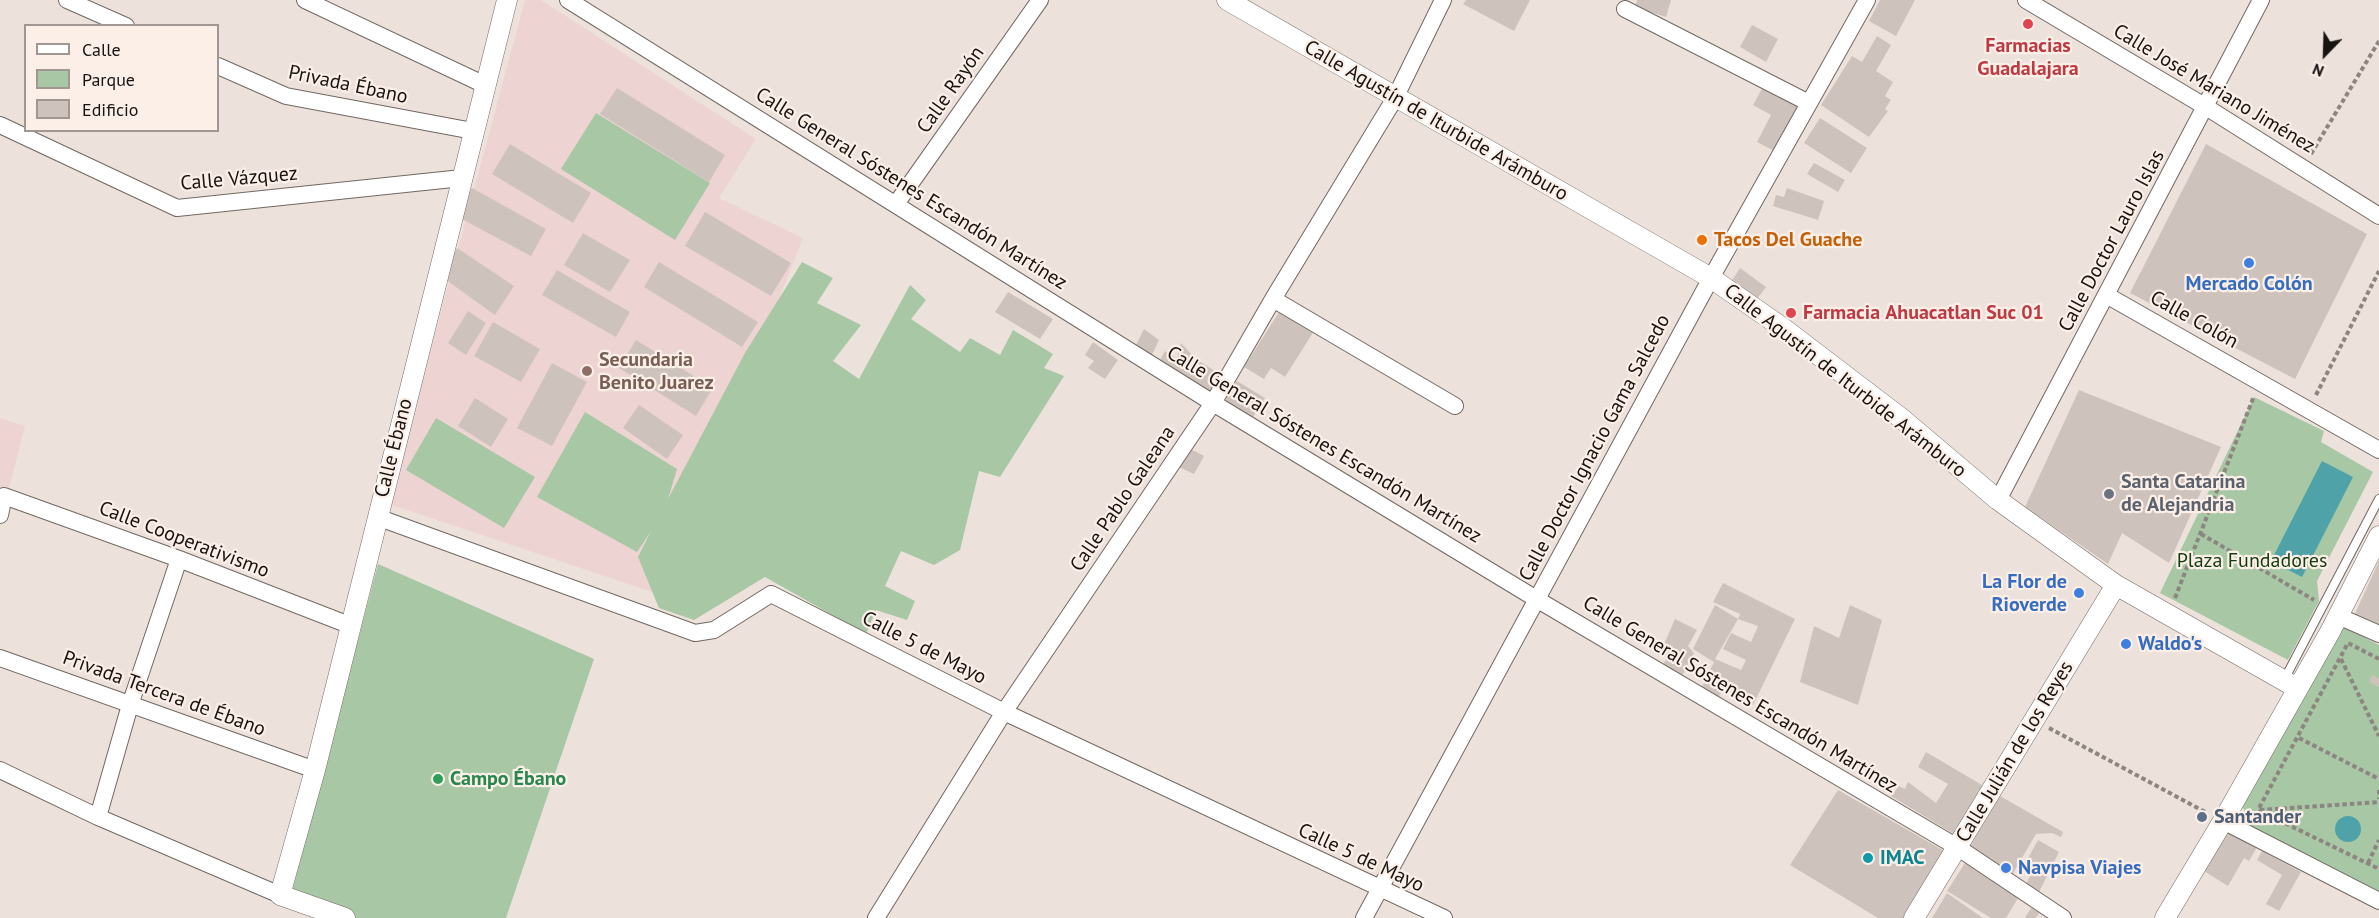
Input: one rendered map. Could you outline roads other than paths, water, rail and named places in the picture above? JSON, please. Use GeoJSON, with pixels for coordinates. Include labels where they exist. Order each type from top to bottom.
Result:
{"type":"FeatureCollection","features":[{"type":"Feature","properties":{"kind":"street"},"geometry":{"type":"LineString","coordinates":[[68,0],[122,24]]}},
{"type":"Feature","properties":{"kind":"street"},"geometry":{"type":"LineString","coordinates":[[305,0],[485,85]]}},
{"type":"Feature","properties":{"kind":"street","name":"Calle Ébano"},"geometry":{"type":"LineString","coordinates":[[280,895],[315,770],[349,625],[507,0]]}},
{"type":"Feature","properties":{"kind":"street","name":"Calle General Sóstenes Escandón Martínez"},"geometry":{"type":"LineString","coordinates":[[568,0],[1213,403],[1538,600],[1958,847],[2063,918]]}},
{"type":"Feature","properties":{"kind":"street","name":"Calle Rayón"},"geometry":{"type":"LineString","coordinates":[[896,204],[1040,0]]}},
{"type":"Feature","properties":{"kind":"street","name":"Calle Agustín de Iturbide Arámburo"},"geometry":{"type":"LineString","coordinates":[[1227,0],[1711,278],[1783,328],[1892,411],[1998,500],[2116,585],[2291,684]]}},
{"type":"Feature","properties":{"kind":"street","name":"Calle Pablo Galeana"},"geometry":{"type":"LineString","coordinates":[[876,918],[1004,712],[1213,403],[1395,98],[1443,0]]}},
{"type":"Feature","properties":{"kind":"street","name":"Calle Doctor Ignacio Gama Salcedo"},"geometry":{"type":"LineString","coordinates":[[1364,918],[1711,278],[1867,0]]}},
{"type":"Feature","properties":{"kind":"street","name":"Calle José Mariano Jiménez"},"geometry":{"type":"LineString","coordinates":[[2026,0],[2206,107],[2379,216]]}},
{"type":"Feature","properties":{"kind":"street","name":"Calle Doctor Lauro Islas"},"geometry":{"type":"LineString","coordinates":[[1998,500],[2108,296],[2261,0]]}},
{"type":"Feature","properties":{"kind":"street"},"geometry":{"type":"LineString","coordinates":[[1625,9],[1809,103]]}},
{"type":"Feature","properties":{"kind":"street","name":"Privada Ébano"},"geometry":{"type":"LineString","coordinates":[[219,66],[286,96],[474,131]]}},
{"type":"Feature","properties":{"kind":"street","name":"Calle Vázquez"},"geometry":{"type":"LineString","coordinates":[[0,125],[177,208],[462,178]]}},
{"type":"Feature","properties":{"kind":"street","name":"Calle Colón"},"geometry":{"type":"LineString","coordinates":[[2108,296],[2379,450]]}},
{"type":"Feature","properties":{"kind":"street"},"geometry":{"type":"LineString","coordinates":[[1273,299],[1455,405]]}},
{"type":"Feature","properties":{"kind":"street","name":"Calle Cooperativismo"},"geometry":{"type":"LineString","coordinates":[[0,515],[4,496],[179,559],[349,625]]}},
{"type":"Feature","properties":{"kind":"street","name":"Calle 5 de Mayo"},"geometry":{"type":"LineString","coordinates":[[376,517],[695,633],[714,630],[771,594],[1004,712],[1379,890],[1444,918]]}},
{"type":"Feature","properties":{"kind":"street"},"geometry":{"type":"LineString","coordinates":[[2165,918],[2223,821],[2291,684],[2331,611],[2379,536]]}},
{"type":"Feature","properties":{"kind":"street"},"geometry":{"type":"LineString","coordinates":[[98,817],[130,705],[179,559]]}},
{"type":"Feature","properties":{"kind":"street","name":"Calle Julián de los Reyes"},"geometry":{"type":"LineString","coordinates":[[1914,918],[2116,585]]}},
{"type":"Feature","properties":{"kind":"street"},"geometry":{"type":"LineString","coordinates":[[2331,611],[2379,634]]}},
{"type":"Feature","properties":{"kind":"street","name":"Privada Tercera de Ébano"},"geometry":{"type":"LineString","coordinates":[[0,658],[315,770]]}},
{"type":"Feature","properties":{"kind":"street"},"geometry":{"type":"LineString","coordinates":[[0,770],[98,817],[280,895],[345,918]]}},
{"type":"Feature","properties":{"kind":"street"},"geometry":{"type":"LineString","coordinates":[[2223,821],[2379,901]]}},
{"type":"Feature","properties":{"kind":"lane"},"geometry":{"type":"LineString","coordinates":[[2331,611],[2379,499]]}},
{"type":"Feature","properties":{"kind":"water"},"geometry":{"type":"Polygon","coordinates":[[[2322,461],[2353,477],[2302,577],[2271,561],[2322,461]]]}},
{"type":"Feature","properties":{"kind":"water"},"geometry":{"type":"Polygon","coordinates":[[[2348,816],[2357,820],[2361,829],[2357,838],[2348,842],[2339,838],[2335,829],[2339,820],[2348,816]]]}},
{"type":"Feature","properties":{"kind":"place","name":"Farmacias Guadalajara"},"geometry":{"type":"Point","coordinates":[2028,24]}},
{"type":"Feature","properties":{"kind":"place","name":"Tacos Del Guache"},"geometry":{"type":"Point","coordinates":[1702,240]}},
{"type":"Feature","properties":{"kind":"place","name":"Mercado Colón"},"geometry":{"type":"Point","coordinates":[2249,263]}},
{"type":"Feature","properties":{"kind":"place","name":"Farmacia Ahuacatlan Suc 01"},"geometry":{"type":"Point","coordinates":[1791,313]}},
{"type":"Feature","properties":{"kind":"place","name":"Secundaria Benito Juarez"},"geometry":{"type":"Point","coordinates":[587,371]}},
{"type":"Feature","properties":{"kind":"place","name":"Santa Catarina de Alejandria"},"geometry":{"type":"Point","coordinates":[2109,494]}},
{"type":"Feature","properties":{"kind":"place","name":"La Flor de Rioverde"},"geometry":{"type":"Point","coordinates":[2079,593]}},
{"type":"Feature","properties":{"kind":"place","name":"Waldo's"},"geometry":{"type":"Point","coordinates":[2126,644]}},
{"type":"Feature","properties":{"kind":"place","name":"Campo Ébano"},"geometry":{"type":"Point","coordinates":[438,779]}},
{"type":"Feature","properties":{"kind":"place","name":"Santander"},"geometry":{"type":"Point","coordinates":[2202,817]}},
{"type":"Feature","properties":{"kind":"place","name":"IMAC"},"geometry":{"type":"Point","coordinates":[1868,858]}},
{"type":"Feature","properties":{"kind":"place","name":"Navpisa Viajes"},"geometry":{"type":"Point","coordinates":[2006,868]}},
{"type":"Feature","properties":{"kind":"park label","name":"Plaza Fundadores"},"geometry":{"type":"Point","coordinates":[2252,561]}}]}
